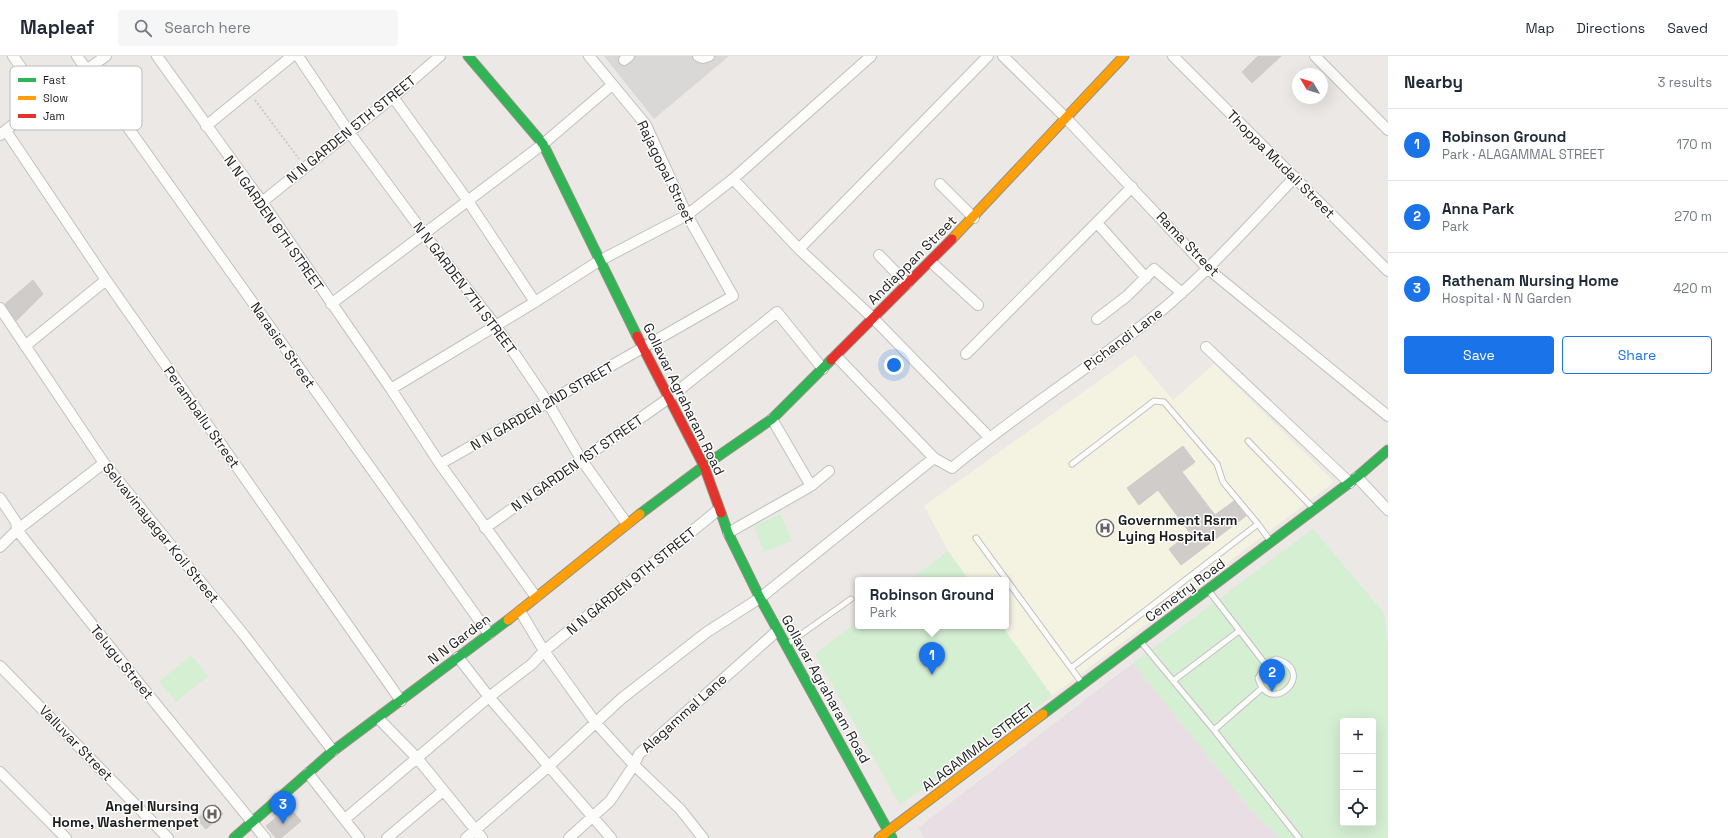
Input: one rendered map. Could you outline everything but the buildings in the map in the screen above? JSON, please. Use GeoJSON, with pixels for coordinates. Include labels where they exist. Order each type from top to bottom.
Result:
{"type":"FeatureCollection","features":[{"type":"Feature","properties":{"kind":"street"},"geometry":{"type":"LineString","coordinates":[[13,56],[20,66]]}},
{"type":"Feature","properties":{"kind":"street","name":"Narasier Street"},"geometry":{"type":"LineString","coordinates":[[77,56],[83,66]]}},
{"type":"Feature","properties":{"kind":"street"},"geometry":{"type":"LineString","coordinates":[[92,66],[106,56]]}},
{"type":"Feature","properties":{"kind":"street","name":"N N GARDEN 8TH STREET"},"geometry":{"type":"LineString","coordinates":[[157,56],[262,202],[391,389],[440,464],[536,597]]}},
{"type":"Feature","properties":{"kind":"street"},"geometry":{"type":"LineString","coordinates":[[206,126],[292,56]]}},
{"type":"Feature","properties":{"kind":"street","name":"N N GARDEN 7TH STREET"},"geometry":{"type":"LineString","coordinates":[[298,56],[349,132],[496,326],[548,403],[581,458],[627,524]]}},
{"type":"Feature","properties":{"kind":"street","name":"N N GARDEN 5TH STREET"},"geometry":{"type":"LineString","coordinates":[[262,202],[393,97],[440,56]]}},
{"type":"Feature","properties":{"kind":"street","name":"Gollavar Agraharam Road"},"geometry":{"type":"LineString","coordinates":[[468,56],[543,144],[599,261],[704,466],[718,510],[760,598],[890,836]]}},
{"type":"Feature","properties":{"kind":"street","name":"Rajagopal Street"},"geometry":{"type":"LineString","coordinates":[[589,56],[646,125],[686,215],[733,296]]}},
{"type":"Feature","properties":{"kind":"street"},"geometry":{"type":"LineString","coordinates":[[698,56],[703,58],[709,56]]}},
{"type":"Feature","properties":{"kind":"street"},"geometry":{"type":"LineString","coordinates":[[391,389],[535,302],[599,261],[686,215],[733,179],[871,56]]}},
{"type":"Feature","properties":{"kind":"street"},"geometry":{"type":"LineString","coordinates":[[799,249],[988,56]]}},
{"type":"Feature","properties":{"kind":"street","name":"Rama Street"},"geometry":{"type":"LineString","coordinates":[[1003,56],[1066,118],[1208,268],[1388,416]]}},
{"type":"Feature","properties":{"kind":"street","name":"Andiappan Street"},"geometry":{"type":"LineString","coordinates":[[704,466],[772,419],[974,218],[1124,56]]}},
{"type":"Feature","properties":{"kind":"street","name":"Thoppa Mudali Street"},"geometry":{"type":"LineString","coordinates":[[1173,56],[1388,271]]}},
{"type":"Feature","properties":{"kind":"street"},"geometry":{"type":"LineString","coordinates":[[1315,56],[1388,130]]}},
{"type":"Feature","properties":{"kind":"street"},"geometry":{"type":"LineString","coordinates":[[331,304],[543,144],[612,85]]}},
{"type":"Feature","properties":{"kind":"street"},"geometry":{"type":"LineString","coordinates":[[393,97],[468,201],[535,302]]}},
{"type":"Feature","properties":{"kind":"street","name":"Narasier Street"},"geometry":{"type":"LineString","coordinates":[[129,130],[489,634]]}},
{"type":"Feature","properties":{"kind":"street","name":"Peramballu Street"},"geometry":{"type":"LineString","coordinates":[[3,133],[401,701]]}},
{"type":"Feature","properties":{"kind":"street","name":"Pichandi Lane"},"geometry":{"type":"LineString","coordinates":[[934,458],[952,468],[989,437],[1126,338],[1182,293],[1295,177]]}},
{"type":"Feature","properties":{"kind":"street"},"geometry":{"type":"LineString","coordinates":[[733,179],[799,249],[874,319],[989,437]]}},
{"type":"Feature","properties":{"kind":"street"},"geometry":{"type":"LineString","coordinates":[[940,184],[974,218]]}},
{"type":"Feature","properties":{"kind":"street"},"geometry":{"type":"LineString","coordinates":[[966,354],[1132,187]]}},
{"type":"Feature","properties":{"kind":"street"},"geometry":{"type":"LineString","coordinates":[[1097,223],[1146,278]]}},
{"type":"Feature","properties":{"kind":"street"},"geometry":{"type":"LineString","coordinates":[[879,256],[907,284]]}},
{"type":"Feature","properties":{"kind":"street"},"geometry":{"type":"LineString","coordinates":[[931,262],[978,306]]}},
{"type":"Feature","properties":{"kind":"street"},"geometry":{"type":"LineString","coordinates":[[1097,320],[1127,296],[1154,269],[1182,293]]}},
{"type":"Feature","properties":{"kind":"street"},"geometry":{"type":"LineString","coordinates":[[25,346],[106,280]]}},
{"type":"Feature","properties":{"kind":"street","name":"N N GARDEN 2ND STREET"},"geometry":{"type":"LineString","coordinates":[[440,464],[733,296]]}},
{"type":"Feature","properties":{"kind":"street","name":"Selvavinayagar Koil Street"},"geometry":{"type":"LineString","coordinates":[[0,308],[104,463],[244,635],[333,751]]}},
{"type":"Feature","properties":{"kind":"street","name":"N N GARDEN 1ST STREET"},"geometry":{"type":"LineString","coordinates":[[485,528],[581,458],[669,398],[777,312],[823,368]]}},
{"type":"Feature","properties":{"kind":"street"},"geometry":{"type":"LineString","coordinates":[[1206,347],[1388,510]]}},
{"type":"Feature","properties":{"kind":"street"},"geometry":{"type":"LineString","coordinates":[[466,838],[478,834],[595,722],[707,632],[760,598],[934,458],[836,356]]}},
{"type":"Feature","properties":{"kind":"street"},"geometry":{"type":"LineString","coordinates":[[772,419],[811,486]]}},
{"type":"Feature","properties":{"kind":"street","name":"Cemetry Road"},"geometry":{"type":"LineString","coordinates":[[1094,677],[1353,480],[1388,450]]}},
{"type":"Feature","properties":{"kind":"street"},"geometry":{"type":"LineString","coordinates":[[0,547],[17,530],[104,463]]}},
{"type":"Feature","properties":{"kind":"street","name":"N N Garden"},"geometry":{"type":"LineString","coordinates":[[234,838],[333,751],[520,611],[627,524],[704,466]]}},
{"type":"Feature","properties":{"kind":"street"},"geometry":{"type":"LineString","coordinates":[[728,533],[811,486],[829,471]]}},
{"type":"Feature","properties":{"kind":"street","name":"Telugu Street"},"geometry":{"type":"LineString","coordinates":[[0,498],[16,522],[17,530],[265,838]]}},
{"type":"Feature","properties":{"kind":"street","name":"N N GARDEN 9TH STREET"},"geometry":{"type":"LineString","coordinates":[[345,819],[418,759],[489,697],[526,669],[544,651],[718,510]]}},
{"type":"Feature","properties":{"kind":"street"},"geometry":{"type":"LineString","coordinates":[[520,611],[544,651],[595,722],[634,765],[680,810],[703,838]]}},
{"type":"Feature","properties":{"kind":"street","name":"Alagammal Lane"},"geometry":{"type":"LineString","coordinates":[[569,838],[610,801],[634,765],[639,754],[777,631]]}},
{"type":"Feature","properties":{"kind":"street"},"geometry":{"type":"LineString","coordinates":[[458,657],[489,697],[611,838]]}},
{"type":"Feature","properties":{"kind":"street","name":"Valluvar Street"},"geometry":{"type":"LineString","coordinates":[[0,666],[168,838]]}},
{"type":"Feature","properties":{"kind":"street","name":"ALAGAMMAL STREET"},"geometry":{"type":"LineString","coordinates":[[879,838],[890,836],[1094,677]]}},
{"type":"Feature","properties":{"kind":"street"},"geometry":{"type":"LineString","coordinates":[[378,718],[418,759],[478,834]]}},
{"type":"Feature","properties":{"kind":"street"},"geometry":{"type":"LineString","coordinates":[[0,772],[66,838]]}},
{"type":"Feature","properties":{"kind":"street"},"geometry":{"type":"LineString","coordinates":[[308,773],[359,838]]}},
{"type":"Feature","properties":{"kind":"street"},"geometry":{"type":"LineString","coordinates":[[386,838],[443,791]]}},
{"type":"Feature","properties":{"kind":"street"},"geometry":{"type":"LineString","coordinates":[[890,836],[900,838]]}},
{"type":"Feature","properties":{"kind":"lane"},"geometry":{"type":"LineString","coordinates":[[1072,464],[1154,401],[1164,402],[1217,464],[1223,482],[1271,542]]}},
{"type":"Feature","properties":{"kind":"lane"},"geometry":{"type":"LineString","coordinates":[[1248,441],[1315,509]]}},
{"type":"Feature","properties":{"kind":"lane"},"geometry":{"type":"LineString","coordinates":[[1071,668],[1258,524]]}},
{"type":"Feature","properties":{"kind":"lane"},"geometry":{"type":"LineString","coordinates":[[976,538],[1004,577]]}},
{"type":"Feature","properties":{"kind":"lane"},"geometry":{"type":"LineString","coordinates":[[1009,583],[1084,685]]}},
{"type":"Feature","properties":{"kind":"lane"},"geometry":{"type":"LineString","coordinates":[[1208,590],[1266,665]]}},
{"type":"Feature","properties":{"kind":"lane"},"geometry":{"type":"LineString","coordinates":[[785,646],[851,599]]}},
{"type":"Feature","properties":{"kind":"lane"},"geometry":{"type":"LineString","coordinates":[[1173,681],[1239,631]]}},
{"type":"Feature","properties":{"kind":"lane"},"geometry":{"type":"LineString","coordinates":[[1141,642],[1214,730],[1299,838]]}},
{"type":"Feature","properties":{"kind":"lane"},"geometry":{"type":"LineString","coordinates":[[1276,659],[1284,662],[1291,668],[1294,676],[1293,684],[1284,691],[1276,694],[1267,694],[1261,689],[1258,678],[1266,665],[1276,659]]}},
{"type":"Feature","properties":{"kind":"lane"},"geometry":{"type":"LineString","coordinates":[[1214,730],[1261,689]]}},
{"type":"Feature","properties":{"kind":"path"},"geometry":{"type":"LineString","coordinates":[[249,91],[305,168]]}},
{"type":"Feature","properties":{"kind":"shaded area"},"geometry":{"type":"Polygon","coordinates":[[[604,56],[729,56],[654,119],[604,56]]]}},
{"type":"Feature","properties":{"kind":"shaded area","name":"Government Rsrm Lying Hospital"},"geometry":{"type":"Polygon","coordinates":[[[1135,355],[1173,400],[1214,364],[1334,482],[1052,696],[1004,629],[1009,629],[1009,577],[967,577],[948,551],[924,506],[1135,355]]]}},
{"type":"Feature","properties":{"kind":"shaded area"},"geometry":{"type":"Polygon","coordinates":[[[1133,663],[1252,811],[1280,838],[925,838],[918,828],[1133,663]]]}},
{"type":"Feature","properties":{"kind":"green space"},"geometry":{"type":"Polygon","coordinates":[[[780,514],[792,541],[764,552],[754,526],[780,514]]]}},
{"type":"Feature","properties":{"kind":"green space"},"geometry":{"type":"Polygon","coordinates":[[[1313,529],[1384,613],[1388,648],[1388,838],[1280,838],[1252,811],[1133,663],[1313,529]]]}},
{"type":"Feature","properties":{"kind":"green space"},"geometry":{"type":"Polygon","coordinates":[[[948,551],[967,577],[914,577],[948,551]]]}},
{"type":"Feature","properties":{"kind":"green space"},"geometry":{"type":"Polygon","coordinates":[[[855,623],[855,629],[1004,629],[1052,696],[900,805],[815,654],[855,623]]]}},
{"type":"Feature","properties":{"kind":"green space"},"geometry":{"type":"Polygon","coordinates":[[[191,655],[208,676],[176,702],[159,682],[191,655]]]}},
{"type":"Feature","properties":{"kind":"traffic: fast"},"geometry":{"type":"LineString","coordinates":[[468,56],[543,144],[637,336]]}},
{"type":"Feature","properties":{"kind":"traffic: fast"},"geometry":{"type":"LineString","coordinates":[[640,514],[704,466],[772,419],[831,360]]}},
{"type":"Feature","properties":{"kind":"traffic: fast"},"geometry":{"type":"LineString","coordinates":[[1043,714],[1357,477],[1388,450]]}},
{"type":"Feature","properties":{"kind":"traffic: fast"},"geometry":{"type":"LineString","coordinates":[[721,513],[728,533],[760,598],[892,838]]}},
{"type":"Feature","properties":{"kind":"traffic: fast"},"geometry":{"type":"LineString","coordinates":[[234,838],[333,751],[508,620]]}},
{"type":"Feature","properties":{"kind":"traffic: slow"},"geometry":{"type":"LineString","coordinates":[[952,239],[1124,56]]}},
{"type":"Feature","properties":{"kind":"traffic: slow"},"geometry":{"type":"LineString","coordinates":[[508,620],[640,514]]}},
{"type":"Feature","properties":{"kind":"traffic: slow"},"geometry":{"type":"LineString","coordinates":[[879,838],[1043,714]]}},
{"type":"Feature","properties":{"kind":"traffic: jam"},"geometry":{"type":"LineString","coordinates":[[831,360],[952,239]]}},
{"type":"Feature","properties":{"kind":"traffic: jam"},"geometry":{"type":"LineString","coordinates":[[637,336],[704,466],[721,513]]}},
{"type":"Feature","properties":{"kind":"place","name":"Government Rsrm Lying Hospital"},"geometry":{"type":"Point","coordinates":[1105,528]}},
{"type":"Feature","properties":{"kind":"place","name":"Robinson Ground"},"geometry":{"type":"Point","coordinates":[932,675]}},
{"type":"Feature","properties":{"kind":"place","name":"Anna Park"},"geometry":{"type":"Point","coordinates":[1272,692]}},
{"type":"Feature","properties":{"kind":"place","name":"Angel Nursing Home, Washermenpet"},"geometry":{"type":"Point","coordinates":[212,814]}},
{"type":"Feature","properties":{"kind":"place","name":"Rathenam Nursing Home"},"geometry":{"type":"Point","coordinates":[283,824]}}]}
